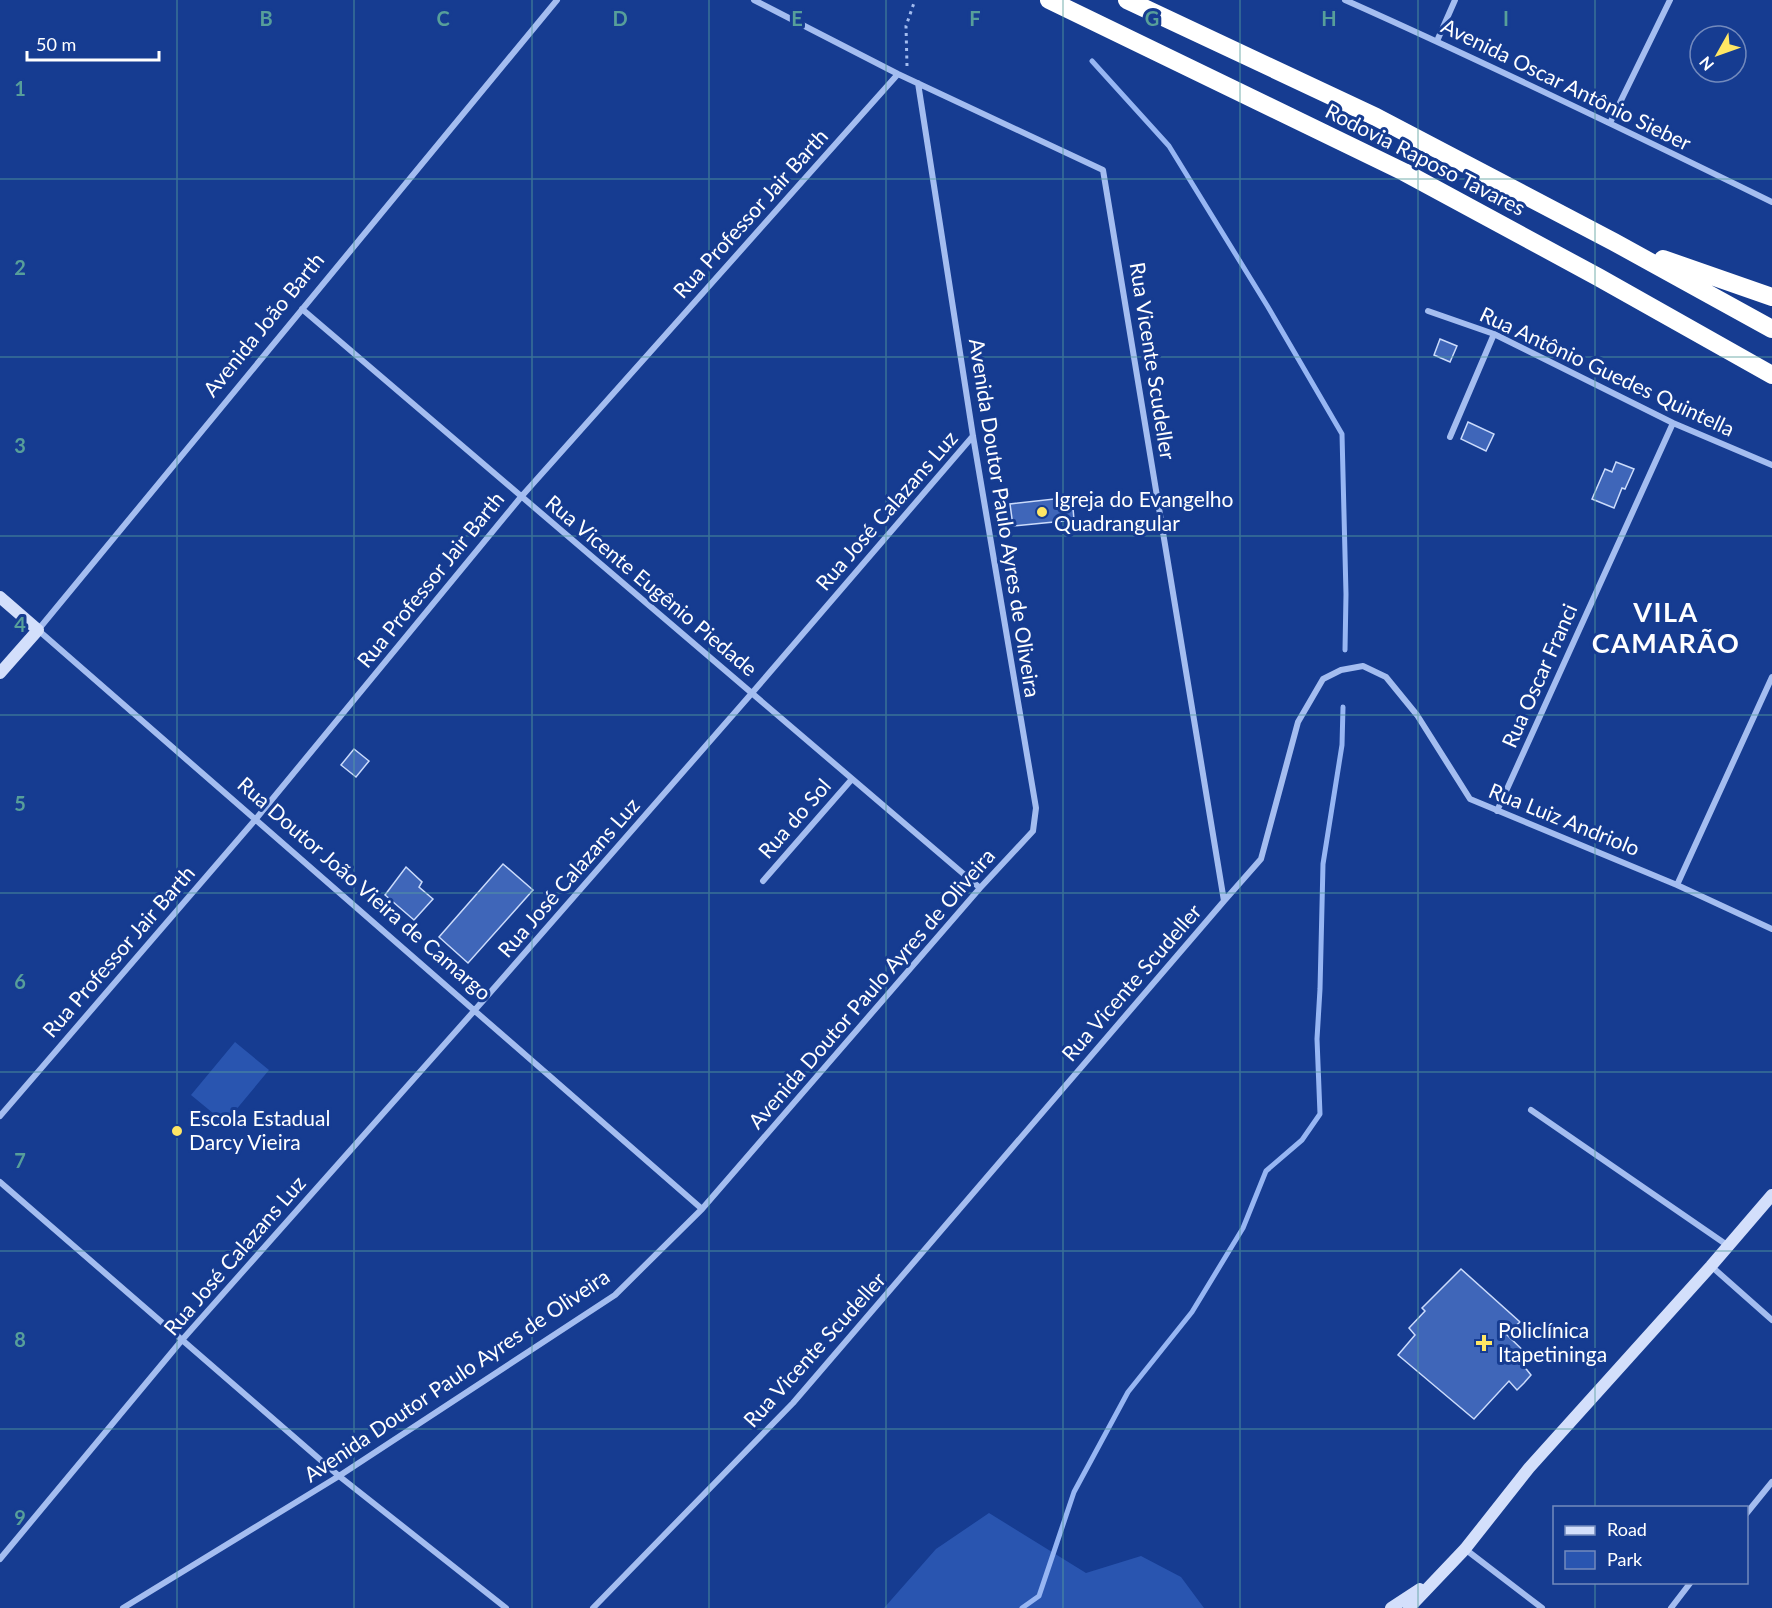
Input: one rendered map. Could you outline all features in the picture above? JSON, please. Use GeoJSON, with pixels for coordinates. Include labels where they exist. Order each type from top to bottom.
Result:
{"type":"FeatureCollection","features":[{"type":"Feature","properties":{"kind":"highway","name":"Rodovia Raposo Tavares"},"geometry":{"type":"LineString","coordinates":[[1049,0],[1404,172],[1772,375]]}},
{"type":"Feature","properties":{"kind":"highway","name":"Rodovia Raposo Tavares"},"geometry":{"type":"LineString","coordinates":[[1126,0],[1376,117],[1614,242],[1772,329]]}},
{"type":"Feature","properties":{"kind":"highway"},"geometry":{"type":"LineString","coordinates":[[1614,242],[1772,297]]}},
{"type":"Feature","properties":{"kind":"main road","name":"Rua Doutor João Vieira de Camargo"},"geometry":{"type":"LineString","coordinates":[[0,597],[38,630]]}},
{"type":"Feature","properties":{"kind":"main road","name":"Avenida João Barth"},"geometry":{"type":"LineString","coordinates":[[0,674],[38,630]]}},
{"type":"Feature","properties":{"kind":"main road"},"geometry":{"type":"LineString","coordinates":[[1409,1608],[1465,1549],[1529,1468],[1772,1195]]}},
{"type":"Feature","properties":{"kind":"main road"},"geometry":{"type":"LineString","coordinates":[[1392,1608],[1438,1576]]}},
{"type":"Feature","properties":{"kind":"street","name":"Avenida João Barth"},"geometry":{"type":"LineString","coordinates":[[38,630],[557,0]]}},
{"type":"Feature","properties":{"kind":"street"},"geometry":{"type":"LineString","coordinates":[[754,0],[918,83]]}},
{"type":"Feature","properties":{"kind":"street","name":"Avenida Oscar Antônio Sieber"},"geometry":{"type":"LineString","coordinates":[[1345,0],[1437,41],[1772,202]]}},
{"type":"Feature","properties":{"kind":"street"},"geometry":{"type":"LineString","coordinates":[[1437,41],[1455,0]]}},
{"type":"Feature","properties":{"kind":"street"},"geometry":{"type":"LineString","coordinates":[[1610,123],[1670,0]]}},
{"type":"Feature","properties":{"kind":"street","name":"Rua Professor Jair Barth"},"geometry":{"type":"LineString","coordinates":[[0,1116],[255,820],[521,497],[897,74]]}},
{"type":"Feature","properties":{"kind":"street","name":"Rua Vicente Scudeller"},"geometry":{"type":"LineString","coordinates":[[592,1608],[793,1404],[1224,901],[1103,170],[918,83]]}},
{"type":"Feature","properties":{"kind":"street","name":"Avenida Doutor Paulo Ayres de Oliveira"},"geometry":{"type":"LineString","coordinates":[[123,1608],[339,1476],[615,1295],[702,1209],[980,888],[1033,831],[1036,808],[973,436],[918,83]]}},
{"type":"Feature","properties":{"kind":"street","name":"Rua Vicente Eugênio Piedade"},"geometry":{"type":"LineString","coordinates":[[302,309],[980,888]]}},
{"type":"Feature","properties":{"kind":"street","name":"Rua Antônio Guedes Quintella"},"geometry":{"type":"LineString","coordinates":[[1428,311],[1494,334],[1673,423],[1772,465]]}},
{"type":"Feature","properties":{"kind":"street"},"geometry":{"type":"LineString","coordinates":[[1450,437],[1494,334]]}},
{"type":"Feature","properties":{"kind":"street","name":"Rua Oscar Franci"},"geometry":{"type":"LineString","coordinates":[[1497,811],[1673,423]]}},
{"type":"Feature","properties":{"kind":"street","name":"Rua José Calazans Luz"},"geometry":{"type":"LineString","coordinates":[[0,1559],[182,1340],[474,1011],[973,436]]}},
{"type":"Feature","properties":{"kind":"street","name":"Rua Doutor João Vieira de Camargo"},"geometry":{"type":"LineString","coordinates":[[38,630],[702,1209]]}},
{"type":"Feature","properties":{"kind":"street","name":"Rua Luiz Andriolo"},"geometry":{"type":"LineString","coordinates":[[1224,901],[1261,859],[1298,722],[1323,679],[1341,670],[1363,666],[1386,677],[1417,715],[1470,799],[1677,885],[1772,929]]}},
{"type":"Feature","properties":{"kind":"street"},"geometry":{"type":"LineString","coordinates":[[1677,885],[1770,688],[1772,677]]}},
{"type":"Feature","properties":{"kind":"street","name":"Rua do Sol"},"geometry":{"type":"LineString","coordinates":[[764,881],[852,778]]}},
{"type":"Feature","properties":{"kind":"street"},"geometry":{"type":"LineString","coordinates":[[1531,1110],[1728,1245]]}},
{"type":"Feature","properties":{"kind":"street"},"geometry":{"type":"LineString","coordinates":[[0,1182],[339,1476],[506,1608]]}},
{"type":"Feature","properties":{"kind":"street"},"geometry":{"type":"LineString","coordinates":[[1711,1266],[1772,1320]]}},
{"type":"Feature","properties":{"kind":"street"},"geometry":{"type":"LineString","coordinates":[[1748,1512],[1772,1482]]}},
{"type":"Feature","properties":{"kind":"street"},"geometry":{"type":"LineString","coordinates":[[1465,1549],[1542,1608]]}},
{"type":"Feature","properties":{"kind":"street"},"geometry":{"type":"LineString","coordinates":[[1671,1608],[1689,1584]]}},
{"type":"Feature","properties":{"kind":"path"},"geometry":{"type":"LineString","coordinates":[[908,79],[906,26],[915,0]]}},
{"type":"Feature","properties":{"kind":"green space"},"geometry":{"type":"Polygon","coordinates":[[[235,1042],[269,1070],[225,1123],[191,1095],[235,1042]]]}},
{"type":"Feature","properties":{"kind":"green space"},"geometry":{"type":"Polygon","coordinates":[[[989,1513],[1086,1573],[1141,1556],[1181,1577],[1204,1608],[884,1608],[936,1549],[989,1513]]]}},
{"type":"Feature","properties":{"kind":"building"},"geometry":{"type":"Polygon","coordinates":[[[1440,339],[1457,346],[1450,362],[1434,355],[1440,339]]]}},
{"type":"Feature","properties":{"kind":"building"},"geometry":{"type":"Polygon","coordinates":[[[1468,422],[1494,434],[1486,451],[1461,439],[1468,422]]]}},
{"type":"Feature","properties":{"kind":"building"},"geometry":{"type":"Polygon","coordinates":[[[1616,462],[1634,469],[1625,489],[1622,488],[1614,508],[1592,499],[1605,469],[1612,472],[1616,462]]]}},
{"type":"Feature","properties":{"kind":"building","name":"Igreja do Evangelho Quadrangular"},"geometry":{"type":"Polygon","coordinates":[[[1072,497],[1074,520],[1013,526],[1010,504],[1072,497]]]}},
{"type":"Feature","properties":{"kind":"building"},"geometry":{"type":"Polygon","coordinates":[[[354,749],[369,761],[356,777],[341,765],[354,749]]]}},
{"type":"Feature","properties":{"kind":"building"},"geometry":{"type":"Polygon","coordinates":[[[503,864],[533,890],[468,963],[439,937],[503,864]]]}},
{"type":"Feature","properties":{"kind":"building"},"geometry":{"type":"Polygon","coordinates":[[[406,867],[422,882],[419,887],[433,899],[414,920],[385,895],[406,867]]]}},
{"type":"Feature","properties":{"kind":"building","name":"Policlínica Itapetininga"},"geometry":{"type":"Polygon","coordinates":[[[1461,1269],[1520,1322],[1506,1334],[1531,1358],[1523,1365],[1531,1375],[1524,1383],[1517,1390],[1509,1381],[1474,1419],[1398,1355],[1415,1335],[1409,1328],[1425,1311],[1422,1308],[1461,1269]]]}},
{"type":"Feature","properties":{"kind":"waterway"},"geometry":{"type":"LineString","coordinates":[[1092,61],[1169,146],[1268,307],[1342,434],[1345,650]]}},
{"type":"Feature","properties":{"kind":"waterway"},"geometry":{"type":"LineString","coordinates":[[1022,1608],[1039,1596],[1074,1492],[1128,1392],[1192,1312],[1243,1228],[1266,1171],[1302,1140],[1320,1114],[1317,1039],[1323,864],[1342,745],[1343,707]]}},
{"type":"Feature","properties":{"kind":"place","name":"Igreja do Evangelho Quadrangular"},"geometry":{"type":"Point","coordinates":[1042,512]}},
{"type":"Feature","properties":{"kind":"place","name":"Escola Estadual Darcy Vieira"},"geometry":{"type":"Point","coordinates":[177,1131]}},
{"type":"Feature","properties":{"kind":"place","name":"Policlínica Itapetininga"},"geometry":{"type":"Point","coordinates":[1484,1343]}},
{"type":"Feature","properties":{"kind":"district","name":"VILA CAMARÃO"},"geometry":{"type":"Point","coordinates":[1666,628]}}]}
